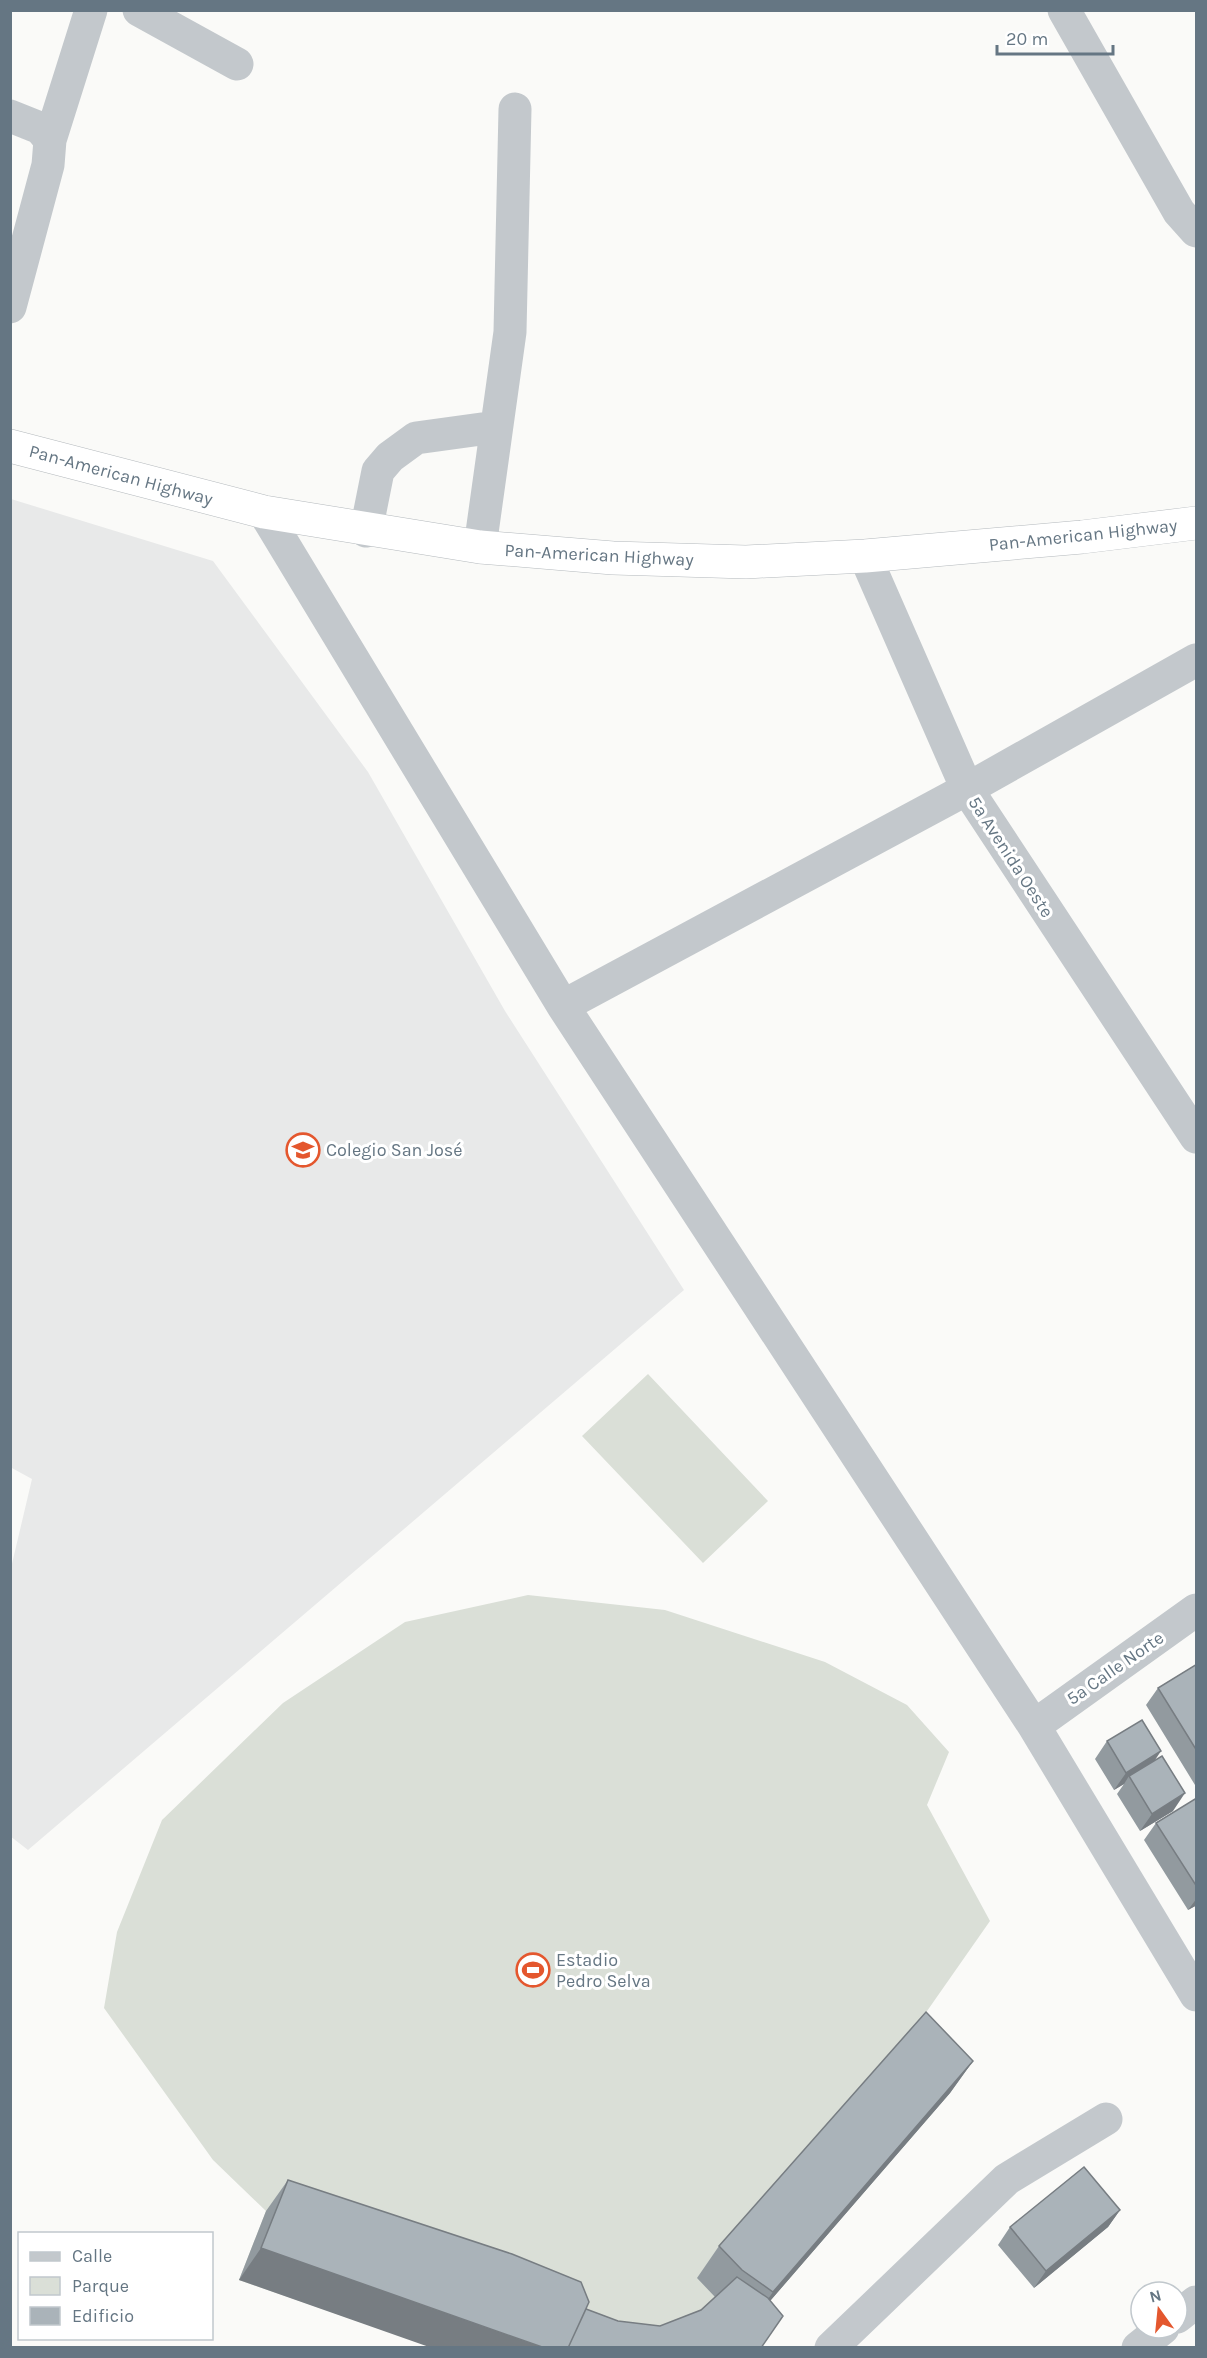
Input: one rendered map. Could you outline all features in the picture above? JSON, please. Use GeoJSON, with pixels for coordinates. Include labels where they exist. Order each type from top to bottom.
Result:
{"type":"FeatureCollection","features":[{"type":"Feature","properties":{"kind":"highway","name":"Pan-American Highway"},"geometry":{"type":"LineString","coordinates":[[10,446],[264,512],[366,531],[480,547],[613,558],[746,562],[865,556],[1082,537],[1197,523]]}},
{"type":"Feature","properties":{"kind":"street"},"geometry":{"type":"LineString","coordinates":[[10,307],[48,165],[50,140],[91,10]]}},
{"type":"Feature","properties":{"kind":"street"},"geometry":{"type":"LineString","coordinates":[[139,10],[237,64]]}},
{"type":"Feature","properties":{"kind":"street"},"geometry":{"type":"LineString","coordinates":[[1039,10],[1069,19],[1179,212],[1197,231]]}},
{"type":"Feature","properties":{"kind":"street"},"geometry":{"type":"LineString","coordinates":[[480,547],[491,482],[496,427],[510,332],[515,109]]}},
{"type":"Feature","properties":{"kind":"street"},"geometry":{"type":"LineString","coordinates":[[10,116],[40,128],[50,140]]}},
{"type":"Feature","properties":{"kind":"street"},"geometry":{"type":"LineString","coordinates":[[366,531],[378,471],[390,457],[416,438],[496,427]]}},
{"type":"Feature","properties":{"kind":"street"},"geometry":{"type":"LineString","coordinates":[[264,512],[563,1006],[1034,1726],[1197,1995]]}},
{"type":"Feature","properties":{"kind":"street","name":"5a Avenida Oeste"},"geometry":{"type":"LineString","coordinates":[[865,556],[967,789],[1197,1137]]}},
{"type":"Feature","properties":{"kind":"street"},"geometry":{"type":"LineString","coordinates":[[563,1006],[967,789],[1197,660]]}},
{"type":"Feature","properties":{"kind":"street","name":"5a Calle Norte"},"geometry":{"type":"LineString","coordinates":[[1034,1726],[1197,1610]]}},
{"type":"Feature","properties":{"kind":"street"},"geometry":{"type":"LineString","coordinates":[[831,2348],[1007,2180],[1106,2119]]}},
{"type":"Feature","properties":{"kind":"shaded area","name":"Colegio San José"},"geometry":{"type":"Polygon","coordinates":[[[11,499],[213,561],[368,772],[505,1011],[684,1290],[28,1850],[10,1836],[11,1568],[32,1479],[10,1467],[11,499]]]}},
{"type":"Feature","properties":{"kind":"green space"},"geometry":{"type":"Polygon","coordinates":[[[648,1374],[768,1501],[703,1563],[582,1436],[648,1374]]]}},
{"type":"Feature","properties":{"kind":"green space","name":"Estadio Pedro Selva"},"geometry":{"type":"Polygon","coordinates":[[[528,1595],[665,1610],[825,1662],[907,1705],[949,1752],[927,1805],[990,1921],[904,2044],[950,2093],[751,2323],[761,2347],[432,2347],[239,2280],[266,2211],[213,2160],[104,2008],[117,1932],[162,1820],[283,1703],[405,1622],[528,1595]]]}},
{"type":"Feature","properties":{"kind":"building"},"geometry":{"type":"Polygon","coordinates":[[[1197,1664],[1197,1751],[1158,1688],[1197,1664]]]}},
{"type":"Feature","properties":{"kind":"building"},"geometry":{"type":"Polygon","coordinates":[[[1142,1720],[1161,1751],[1126,1773],[1107,1741],[1142,1720]]]}},
{"type":"Feature","properties":{"kind":"building"},"geometry":{"type":"Polygon","coordinates":[[[1162,1756],[1185,1793],[1152,1814],[1129,1776],[1162,1756]]]}},
{"type":"Feature","properties":{"kind":"building"},"geometry":{"type":"Polygon","coordinates":[[[1195,1799],[1197,1802],[1197,1887],[1156,1823],[1195,1799]]]}},
{"type":"Feature","properties":{"kind":"building"},"geometry":{"type":"Polygon","coordinates":[[[926,2012],[973,2061],[773,2292],[742,2270],[719,2246],[926,2012]]]}},
{"type":"Feature","properties":{"kind":"building"},"geometry":{"type":"Polygon","coordinates":[[[1084,2167],[1120,2210],[1046,2271],[1010,2227],[1084,2167]]]}},
{"type":"Feature","properties":{"kind":"building"},"geometry":{"type":"Polygon","coordinates":[[[288,2180],[512,2254],[581,2282],[589,2302],[568,2348],[545,2348],[261,2248],[288,2180]]]}},
{"type":"Feature","properties":{"kind":"building"},"geometry":{"type":"Polygon","coordinates":[[[737,2277],[768,2298],[783,2316],[761,2348],[568,2348],[586,2309],[618,2321],[660,2326],[701,2310],[737,2277]]]}},
{"type":"Feature","properties":{"kind":"place","name":"Colegio San José"},"geometry":{"type":"Point","coordinates":[303,1150]}},
{"type":"Feature","properties":{"kind":"place","name":"Estadio Pedro Selva"},"geometry":{"type":"Point","coordinates":[533,1970]}}]}
